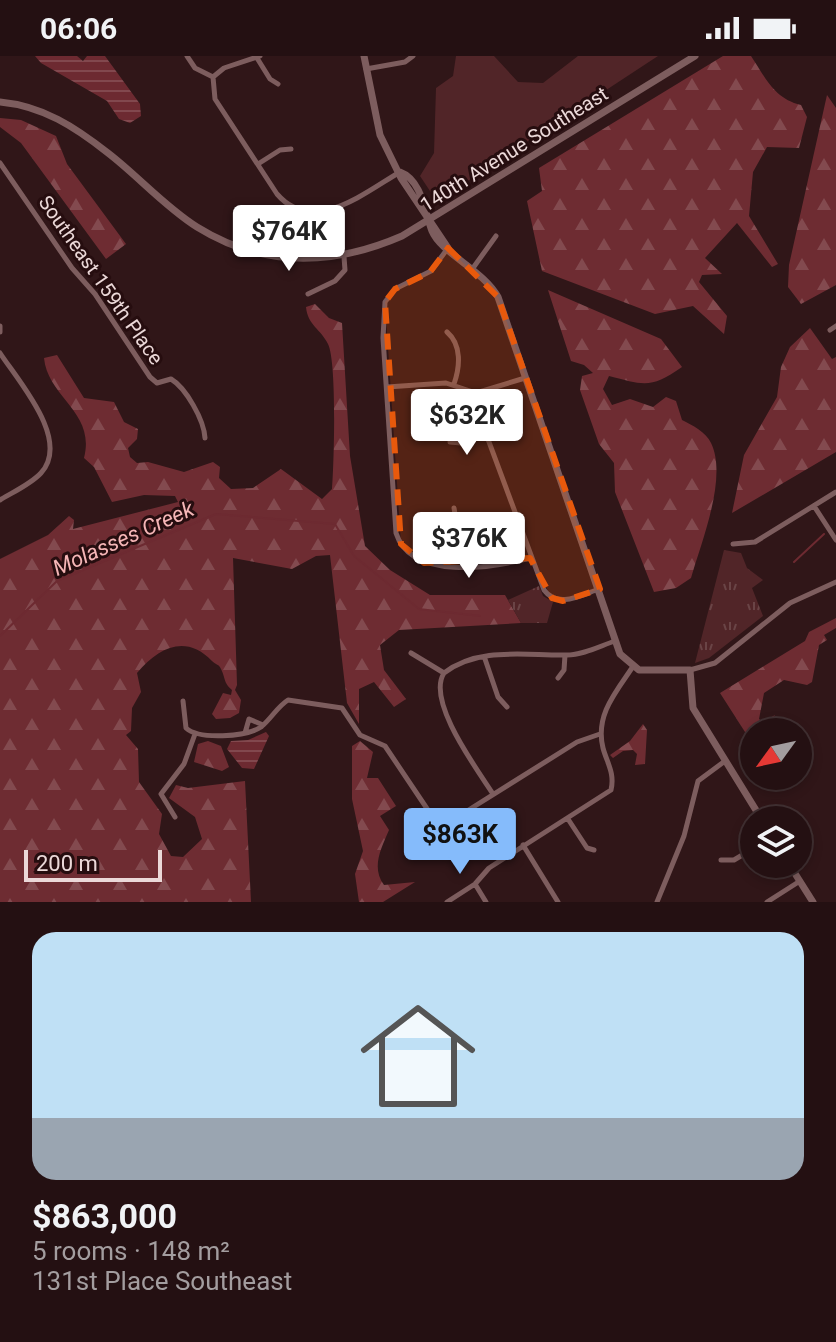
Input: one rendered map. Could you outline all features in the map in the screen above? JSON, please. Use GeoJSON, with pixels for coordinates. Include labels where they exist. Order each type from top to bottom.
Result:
{"type":"FeatureCollection","features":[{"type":"Feature","properties":{"kind":"street"},"geometry":{"type":"LineString","coordinates":[[187,56],[195,68],[213,77]]}},
{"type":"Feature","properties":{"kind":"street"},"geometry":{"type":"LineString","coordinates":[[364,56],[377,128],[400,172],[407,174],[429,209],[430,220],[441,245],[473,268],[498,297],[600,589],[615,641],[620,654],[632,668],[649,672],[690,670],[715,663],[790,603],[836,582]]}},
{"type":"Feature","properties":{"kind":"street","name":"140th Avenue Southeast"},"geometry":{"type":"LineString","coordinates":[[0,102],[44,111],[77,128],[196,226],[224,241],[274,255],[305,259],[344,257],[378,247],[430,220],[695,56]]}},
{"type":"Feature","properties":{"kind":"street"},"geometry":{"type":"LineString","coordinates":[[213,77],[224,68],[258,57],[270,79],[278,84]]}},
{"type":"Feature","properties":{"kind":"street"},"geometry":{"type":"LineString","coordinates":[[366,69],[412,57]]}},
{"type":"Feature","properties":{"kind":"street"},"geometry":{"type":"LineString","coordinates":[[213,77],[215,99],[282,200],[297,209],[317,213],[341,207],[400,172]]}},
{"type":"Feature","properties":{"kind":"street"},"geometry":{"type":"LineString","coordinates":[[258,164],[280,150],[291,149]]}},
{"type":"Feature","properties":{"kind":"street","name":"Southeast 159th Place"},"geometry":{"type":"LineString","coordinates":[[0,163],[72,268],[95,294],[152,380],[160,383],[171,379],[178,384],[200,420],[205,438]]}},
{"type":"Feature","properties":{"kind":"street"},"geometry":{"type":"LineString","coordinates":[[473,268],[496,236]]}},
{"type":"Feature","properties":{"kind":"street"},"geometry":{"type":"LineString","coordinates":[[448,248],[431,271],[395,289],[385,302],[396,533],[412,557],[432,565],[513,563],[530,558]]}},
{"type":"Feature","properties":{"kind":"street"},"geometry":{"type":"LineString","coordinates":[[308,294],[341,276],[345,270],[344,257]]}},
{"type":"Feature","properties":{"kind":"street"},"geometry":{"type":"LineString","coordinates":[[447,332],[455,342],[459,357],[454,384]]}},
{"type":"Feature","properties":{"kind":"street"},"geometry":{"type":"LineString","coordinates":[[0,353],[48,429],[52,450],[43,470],[0,500]]}},
{"type":"Feature","properties":{"kind":"street"},"geometry":{"type":"LineString","coordinates":[[387,387],[454,384],[480,392],[526,378]]}},
{"type":"Feature","properties":{"kind":"street"},"geometry":{"type":"LineString","coordinates":[[480,392],[479,415],[544,590],[552,598],[563,601],[600,589]]}},
{"type":"Feature","properties":{"kind":"street"},"geometry":{"type":"LineString","coordinates":[[450,442],[457,444],[486,435]]}},
{"type":"Feature","properties":{"kind":"street"},"geometry":{"type":"LineString","coordinates":[[733,544],[755,542],[836,492]]}},
{"type":"Feature","properties":{"kind":"street"},"geometry":{"type":"LineString","coordinates":[[814,506],[836,540]]}},
{"type":"Feature","properties":{"kind":"street"},"geometry":{"type":"LineString","coordinates":[[448,566],[447,544],[456,521],[454,508]]}},
{"type":"Feature","properties":{"kind":"street"},"geometry":{"type":"LineString","coordinates":[[493,794],[453,731],[440,692],[444,673],[456,666],[509,652],[565,655],[615,641]]}},
{"type":"Feature","properties":{"kind":"street"},"geometry":{"type":"LineString","coordinates":[[411,653],[444,673]]}},
{"type":"Feature","properties":{"kind":"street"},"geometry":{"type":"LineString","coordinates":[[558,678],[564,670],[565,655]]}},
{"type":"Feature","properties":{"kind":"street"},"geometry":{"type":"LineString","coordinates":[[485,659],[498,697],[507,707]]}},
{"type":"Feature","properties":{"kind":"street"},"geometry":{"type":"LineString","coordinates":[[447,902],[475,884],[489,868],[611,790],[613,775],[600,734],[604,711],[632,668]]}},
{"type":"Feature","properties":{"kind":"street"},"geometry":{"type":"LineString","coordinates":[[690,670],[693,708],[753,806]]}},
{"type":"Feature","properties":{"kind":"street"},"geometry":{"type":"LineString","coordinates":[[183,701],[186,728],[195,734],[245,733],[263,725],[288,700],[342,708],[360,735],[385,746],[438,825]]}},
{"type":"Feature","properties":{"kind":"street"},"geometry":{"type":"LineString","coordinates":[[245,733],[249,719],[263,725]]}},
{"type":"Feature","properties":{"kind":"street"},"geometry":{"type":"LineString","coordinates":[[175,817],[161,794],[184,764],[195,734]]}},
{"type":"Feature","properties":{"kind":"street"},"geometry":{"type":"LineString","coordinates":[[438,825],[452,825],[493,794],[577,742],[600,734]]}},
{"type":"Feature","properties":{"kind":"street"},"geometry":{"type":"LineString","coordinates":[[657,902],[684,836],[698,781],[725,760]]}},
{"type":"Feature","properties":{"kind":"street"},"geometry":{"type":"LineString","coordinates":[[568,819],[585,846],[594,850]]}},
{"type":"Feature","properties":{"kind":"street"},"geometry":{"type":"LineString","coordinates":[[411,852],[432,839],[438,825]]}},
{"type":"Feature","properties":{"kind":"street"},"geometry":{"type":"LineString","coordinates":[[523,845],[558,902]]}},
{"type":"Feature","properties":{"kind":"street"},"geometry":{"type":"LineString","coordinates":[[721,860],[734,860],[740,856]]}},
{"type":"Feature","properties":{"kind":"street"},"geometry":{"type":"LineString","coordinates":[[798,878],[813,902]]}},
{"type":"Feature","properties":{"kind":"street"},"geometry":{"type":"LineString","coordinates":[[767,902],[800,881]]}},
{"type":"Feature","properties":{"kind":"street"},"geometry":{"type":"LineString","coordinates":[[475,884],[486,902]]}},
{"type":"Feature","properties":{"kind":"highlighted area"},"geometry":{"type":"Polygon","coordinates":[[[448,248],[498,297],[600,589],[563,601],[552,598],[530,558],[424,563],[401,544],[385,302],[395,289],[430,272],[448,248]]]}},
{"type":"Feature","properties":{"kind":"green space"},"geometry":{"type":"Polygon","coordinates":[[[456,56],[494,56],[518,82],[543,83],[578,56],[658,56],[448,194],[434,197],[420,176],[434,153],[436,88],[453,76],[456,56]]]}},
{"type":"Feature","properties":{"kind":"green space"},"geometry":{"type":"Polygon","coordinates":[[[723,56],[751,56],[771,86],[784,98],[801,105],[807,117],[799,148],[767,147],[753,172],[749,216],[778,264],[772,267],[737,223],[705,258],[722,274],[702,275],[699,282],[727,316],[724,334],[693,306],[655,314],[542,271],[527,201],[542,191],[539,168],[723,56]]]}},
{"type":"Feature","properties":{"kind":"green space"},"geometry":{"type":"Polygon","coordinates":[[[827,95],[836,108],[836,285],[801,304],[788,287],[789,265],[827,95]]]}},
{"type":"Feature","properties":{"kind":"green space"},"geometry":{"type":"Polygon","coordinates":[[[0,118],[21,120],[56,136],[67,164],[126,244],[106,259],[21,143],[0,127],[0,118]]]}},
{"type":"Feature","properties":{"kind":"green space"},"geometry":{"type":"Polygon","coordinates":[[[548,290],[661,339],[682,367],[662,379],[647,383],[609,376],[603,389],[612,405],[630,399],[653,407],[666,397],[676,401],[682,420],[702,432],[711,443],[716,474],[711,510],[691,578],[676,588],[654,592],[615,492],[614,463],[599,444],[580,390],[582,376],[593,373],[584,365],[571,361],[548,290]]]}},
{"type":"Feature","properties":{"kind":"green space"},"geometry":{"type":"Polygon","coordinates":[[[315,304],[329,318],[342,323],[350,456],[365,546],[390,570],[430,595],[505,595],[521,623],[399,630],[380,645],[384,670],[406,699],[394,707],[374,682],[359,689],[359,724],[347,703],[330,555],[316,556],[292,569],[233,558],[235,690],[241,700],[239,713],[230,718],[216,719],[212,714],[223,693],[231,695],[232,690],[220,667],[192,648],[173,647],[154,656],[137,673],[141,692],[132,708],[131,731],[126,735],[138,749],[139,782],[162,814],[159,834],[171,856],[183,857],[202,839],[195,817],[169,798],[176,785],[188,788],[245,781],[251,902],[0,902],[0,559],[48,535],[69,516],[74,520],[73,529],[178,502],[175,496],[144,495],[112,502],[94,467],[84,458],[86,442],[83,429],[47,372],[44,358],[57,355],[84,398],[114,402],[124,422],[138,429],[137,439],[128,448],[130,457],[137,463],[148,462],[184,472],[213,462],[220,467],[219,478],[231,489],[253,488],[281,469],[322,499],[332,489],[334,391],[328,344],[307,313],[306,307],[315,304]]]}},
{"type":"Feature","properties":{"kind":"green space"},"geometry":{"type":"Polygon","coordinates":[[[810,328],[832,359],[836,357],[836,452],[732,513],[744,455],[777,397],[781,367],[790,347],[810,328]]]}},
{"type":"Feature","properties":{"kind":"green space"},"geometry":{"type":"Polygon","coordinates":[[[724,550],[741,553],[747,568],[763,580],[752,588],[763,616],[709,658],[695,663],[724,550]]]}},
{"type":"Feature","properties":{"kind":"green space"},"geometry":{"type":"Polygon","coordinates":[[[539,586],[543,596],[553,602],[547,623],[521,623],[508,600],[539,586]]]}},
{"type":"Feature","properties":{"kind":"green space"},"geometry":{"type":"Polygon","coordinates":[[[836,618],[836,628],[824,635],[827,640],[819,645],[812,682],[807,685],[784,680],[764,693],[759,718],[740,718],[740,724],[720,693],[805,641],[809,632],[836,618]]]}},
{"type":"Feature","properties":{"kind":"green space"},"geometry":{"type":"Polygon","coordinates":[[[643,724],[647,730],[645,764],[635,765],[637,754],[633,750],[623,751],[613,758],[610,755],[630,741],[643,724]]]}},
{"type":"Feature","properties":{"kind":"green space"},"geometry":{"type":"Polygon","coordinates":[[[208,741],[221,746],[229,767],[222,771],[194,762],[198,744],[208,741]]]}},
{"type":"Feature","properties":{"kind":"green space"},"geometry":{"type":"Polygon","coordinates":[[[360,741],[373,752],[367,778],[378,778],[396,806],[380,816],[389,830],[379,858],[380,878],[384,885],[415,882],[383,902],[359,902],[355,874],[363,851],[352,799],[352,746],[360,741]]]}},
{"type":"Feature","properties":{"kind":"shaded area"},"geometry":{"type":"Polygon","coordinates":[[[35,56],[77,56],[83,61],[87,56],[105,56],[140,104],[141,116],[130,123],[119,119],[107,101],[41,63],[35,56]]]}},
{"type":"Feature","properties":{"kind":"shaded area"},"geometry":{"type":"Polygon","coordinates":[[[266,732],[269,736],[254,769],[242,768],[227,749],[231,741],[248,740],[266,732]]]}},
{"type":"Feature","properties":{"kind":"waterway","name":"Molasses Creek"},"geometry":{"type":"LineString","coordinates":[[0,636],[57,581],[216,514],[335,524],[354,556],[419,609],[480,616]]}},
{"type":"Feature","properties":{"kind":"waterway","name":"Molasses Creek"},"geometry":{"type":"LineString","coordinates":[[794,562],[824,534]]}}]}
